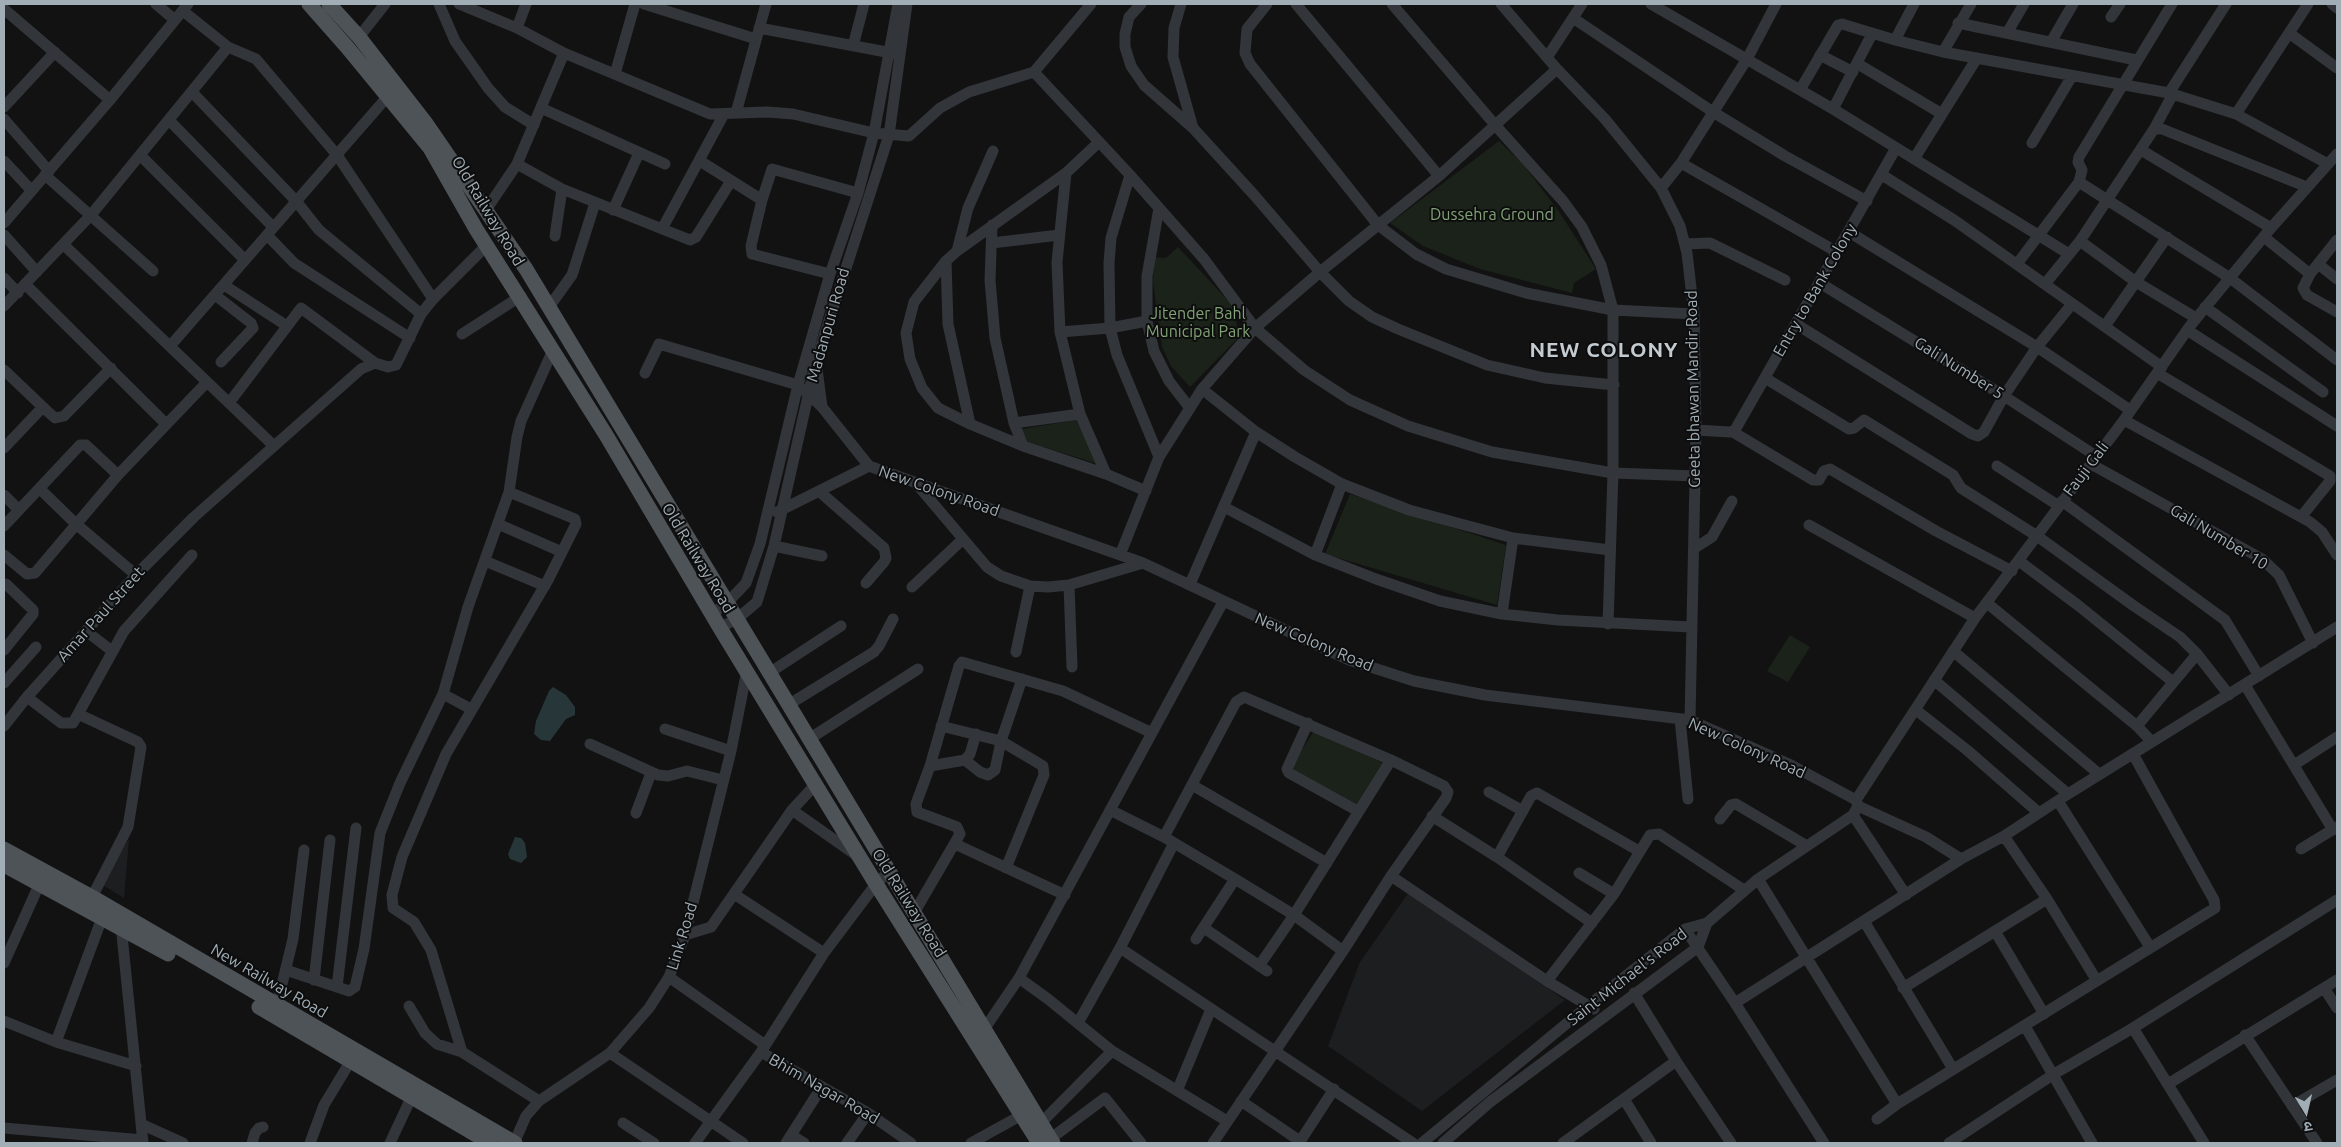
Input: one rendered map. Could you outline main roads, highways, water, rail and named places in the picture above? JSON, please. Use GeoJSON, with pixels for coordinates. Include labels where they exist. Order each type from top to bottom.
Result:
{"type":"FeatureCollection","features":[{"type":"Feature","properties":{"kind":"main road","name":"Old Railway Road"},"geometry":{"type":"LineString","coordinates":[[309,4],[430,148],[476,229],[521,296],[552,350],[606,435],[720,628],[876,884],[1027,1112],[1041,1123],[1041,1142]]}},
{"type":"Feature","properties":{"kind":"main road","name":"Old Railway Road"},"geometry":{"type":"LineString","coordinates":[[329,4],[358,37],[425,122],[489,214],[549,307],[738,618],[788,705],[984,1031],[1041,1142]]}},
{"type":"Feature","properties":{"kind":"main road"},"geometry":{"type":"LineString","coordinates":[[476,229],[489,214]]}},
{"type":"Feature","properties":{"kind":"main road"},"geometry":{"type":"LineString","coordinates":[[606,435],[622,426]]}},
{"type":"Feature","properties":{"kind":"main road","name":"New Railway Road"},"geometry":{"type":"LineString","coordinates":[[4,849],[92,897],[125,924],[276,1012],[514,1143]]}},
{"type":"Feature","properties":{"kind":"main road","name":"New Railway Road"},"geometry":{"type":"LineString","coordinates":[[4,865],[102,918],[125,924]]}},
{"type":"Feature","properties":{"kind":"main road","name":"New Railway Road"},"geometry":{"type":"LineString","coordinates":[[276,1012],[350,1062],[490,1143]]}},
{"type":"Feature","properties":{"kind":"district","name":"NEW COLONY"},"geometry":{"type":"Point","coordinates":[1604,350]}},
{"type":"Feature","properties":{"kind":"park label","name":"Dussehra Ground"},"geometry":{"type":"Point","coordinates":[1492,215]}},
{"type":"Feature","properties":{"kind":"park label","name":"Jitender Bahl Municipal Park"},"geometry":{"type":"Point","coordinates":[1198,323]}}]}
